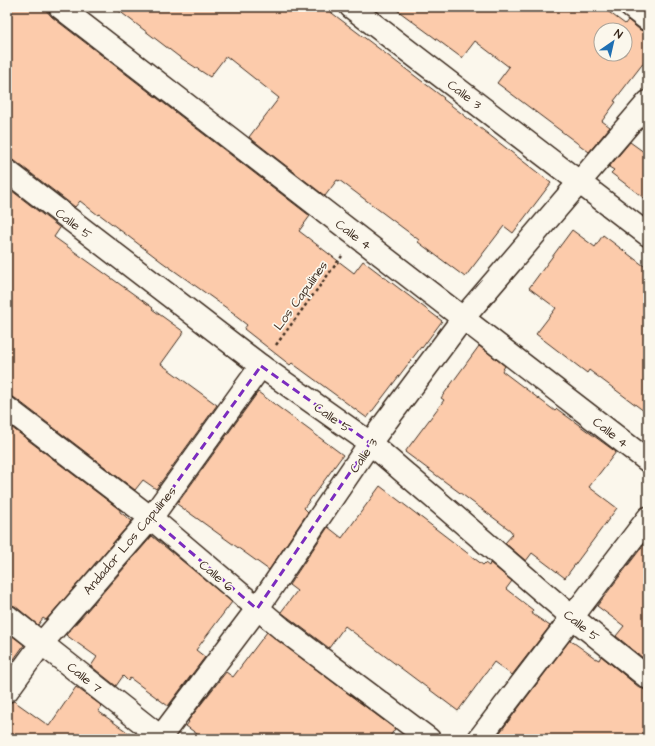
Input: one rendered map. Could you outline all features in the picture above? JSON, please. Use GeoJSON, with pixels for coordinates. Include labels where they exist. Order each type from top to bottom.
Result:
{"type":"FeatureCollection","features":[{"type":"Feature","properties":{"kind":"street","name":"Calle 4"},"geometry":{"type":"LineString","coordinates":[[60,7],[356,236],[464,317],[648,461]]}},
{"type":"Feature","properties":{"kind":"street","name":"Calle 3"},"geometry":{"type":"LineString","coordinates":[[351,7],[648,235]]}},
{"type":"Feature","properties":{"kind":"street"},"geometry":{"type":"LineString","coordinates":[[631,7],[648,20]]}},
{"type":"Feature","properties":{"kind":"street","name":"Calle 3"},"geometry":{"type":"LineString","coordinates":[[161,738],[257,609],[370,443],[464,317],[648,102]]}},
{"type":"Feature","properties":{"kind":"street","name":"Calle 5"},"geometry":{"type":"LineString","coordinates":[[7,171],[261,366],[370,443],[572,617],[648,678]]}},
{"type":"Feature","properties":{"kind":"street","name":"Andador Los Capulines"},"geometry":{"type":"LineString","coordinates":[[7,691],[42,643],[150,518],[261,366]]}},
{"type":"Feature","properties":{"kind":"street","name":"Calle 6"},"geometry":{"type":"LineString","coordinates":[[7,408],[150,518],[257,609],[429,739]]}},
{"type":"Feature","properties":{"kind":"street"},"geometry":{"type":"LineString","coordinates":[[479,739],[648,518]]}},
{"type":"Feature","properties":{"kind":"street","name":"Calle 7"},"geometry":{"type":"LineString","coordinates":[[7,616],[161,738]]}},
{"type":"Feature","properties":{"kind":"path","name":"Los Capulines"},"geometry":{"type":"LineString","coordinates":[[261,366],[356,236]]}},
{"type":"Feature","properties":{"kind":"highlighted area"},"geometry":{"type":"Polygon","coordinates":[[[261,366],[370,443],[257,609],[151,518],[261,366]]]}},
{"type":"Feature","properties":{"kind":"building"},"geometry":{"type":"Polygon","coordinates":[[[7,7],[43,7],[52,17],[310,216],[299,231],[354,273],[363,261],[442,321],[367,418],[292,363],[290,365],[244,329],[247,325],[234,315],[235,314],[162,262],[99,214],[98,215],[80,201],[75,207],[15,161],[7,159],[7,7]]]}},
{"type":"Feature","properties":{"kind":"building"},"geometry":{"type":"Polygon","coordinates":[[[114,7],[324,7],[444,98],[443,99],[551,183],[513,233],[504,226],[465,277],[418,242],[419,240],[339,180],[337,180],[325,196],[249,137],[279,98],[226,56],[210,77],[178,56],[114,7]]]}},
{"type":"Feature","properties":{"kind":"building"},"geometry":{"type":"Polygon","coordinates":[[[393,7],[602,7],[622,22],[593,22],[593,62],[633,62],[633,24],[640,30],[648,32],[648,57],[614,101],[616,102],[602,121],[610,127],[589,152],[497,83],[509,67],[475,41],[462,58],[393,7]]]}},
{"type":"Feature","properties":{"kind":"building"},"geometry":{"type":"Polygon","coordinates":[[[630,142],[648,155],[648,201],[611,173],[614,170],[609,167],[630,142]]]}},
{"type":"Feature","properties":{"kind":"building"},"geometry":{"type":"Polygon","coordinates":[[[7,187],[60,228],[54,237],[184,332],[161,364],[217,405],[156,489],[143,480],[135,490],[15,398],[7,396],[7,187]]]}},
{"type":"Feature","properties":{"kind":"building"},"geometry":{"type":"Polygon","coordinates":[[[572,230],[595,247],[603,235],[648,269],[648,414],[589,370],[587,373],[536,334],[556,308],[529,288],[572,230]]]}},
{"type":"Feature","properties":{"kind":"building"},"geometry":{"type":"Polygon","coordinates":[[[479,346],[505,366],[502,371],[555,411],[557,409],[616,452],[589,487],[617,508],[565,578],[532,553],[526,561],[505,543],[513,534],[510,530],[405,452],[444,400],[441,398],[479,346]]]}},
{"type":"Feature","properties":{"kind":"building"},"geometry":{"type":"Polygon","coordinates":[[[258,392],[343,455],[304,508],[308,512],[269,570],[177,504],[258,392]]]}},
{"type":"Feature","properties":{"kind":"building"},"geometry":{"type":"Polygon","coordinates":[[[7,424],[120,510],[120,512],[132,521],[46,620],[43,618],[38,625],[15,606],[7,604],[7,424]]]}},
{"type":"Feature","properties":{"kind":"building"},"geometry":{"type":"Polygon","coordinates":[[[380,486],[483,565],[485,563],[489,566],[490,563],[512,581],[506,589],[533,610],[531,613],[550,626],[512,675],[494,662],[458,711],[345,626],[329,648],[281,612],[297,591],[289,585],[328,527],[342,538],[380,486]]]}},
{"type":"Feature","properties":{"kind":"building"},"geometry":{"type":"Polygon","coordinates":[[[152,536],[232,602],[196,650],[205,657],[168,706],[130,678],[128,681],[123,676],[116,686],[91,666],[97,657],[66,635],[152,536]]]}},
{"type":"Feature","properties":{"kind":"building"},"geometry":{"type":"Polygon","coordinates":[[[648,539],[648,662],[616,636],[624,626],[597,606],[648,539]]]}},
{"type":"Feature","properties":{"kind":"building"},"geometry":{"type":"Polygon","coordinates":[[[7,632],[24,645],[7,669],[7,632]]]}},
{"type":"Feature","properties":{"kind":"building"},"geometry":{"type":"Polygon","coordinates":[[[267,632],[395,729],[388,739],[204,739],[186,726],[189,722],[188,721],[226,672],[233,677],[267,632]]]}},
{"type":"Feature","properties":{"kind":"building"},"geometry":{"type":"Polygon","coordinates":[[[570,640],[595,658],[599,660],[601,656],[640,688],[648,690],[648,739],[495,739],[570,640]]]}},
{"type":"Feature","properties":{"kind":"building"},"geometry":{"type":"Polygon","coordinates":[[[76,687],[102,706],[98,711],[137,739],[7,739],[7,703],[14,701],[49,726],[76,687]]]}}]}
